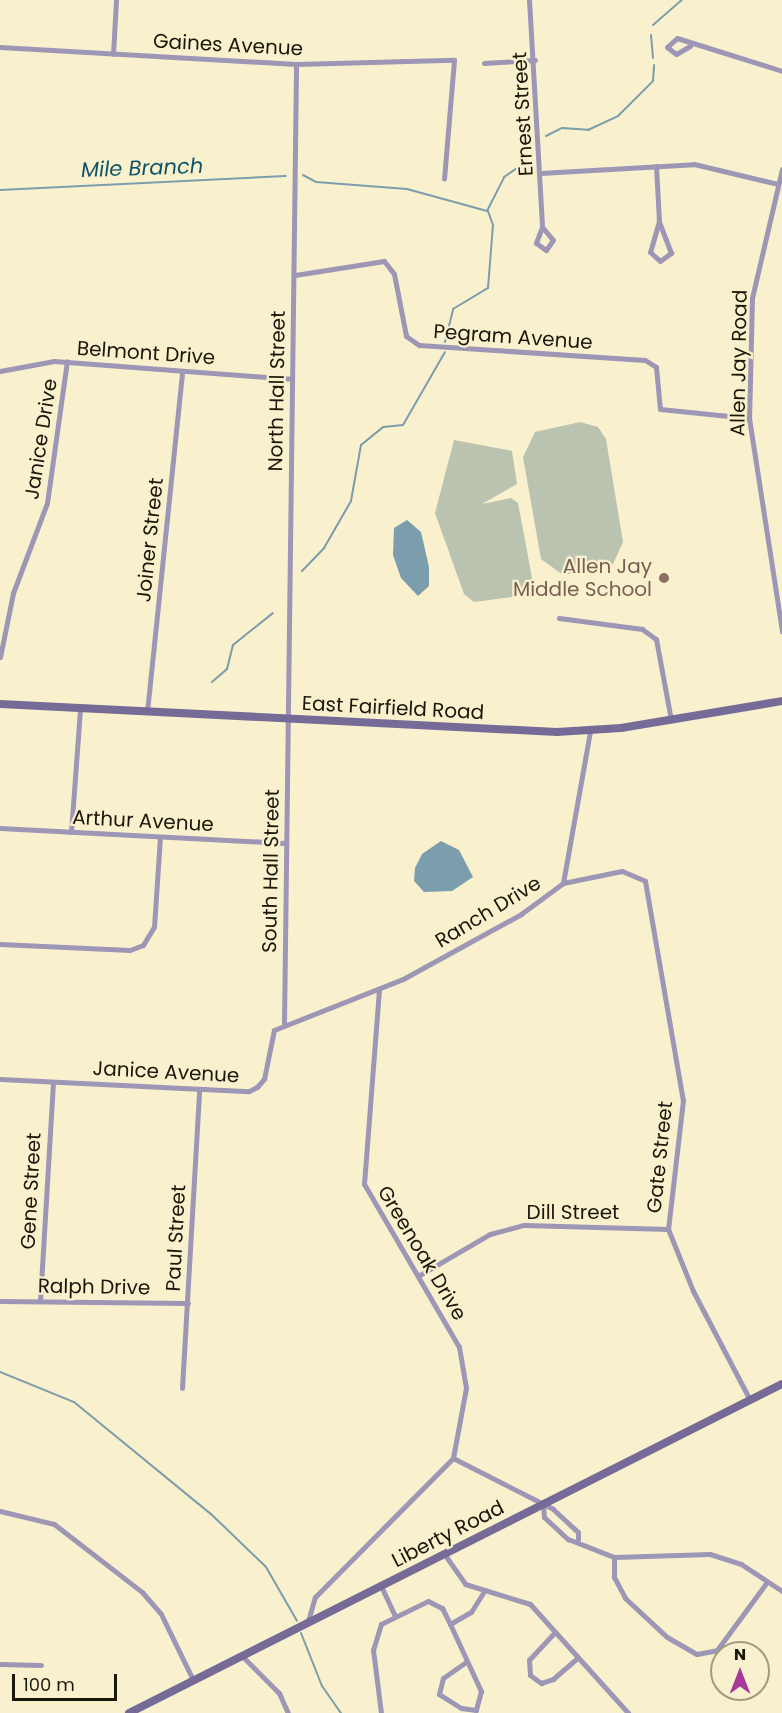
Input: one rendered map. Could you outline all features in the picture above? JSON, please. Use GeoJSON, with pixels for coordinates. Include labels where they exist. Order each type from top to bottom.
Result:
{"type":"FeatureCollection","features":[{"type":"Feature","properties":{"kind":"main road","name":"East Fairfield Road"},"geometry":{"type":"LineString","coordinates":[[0,704],[590,731],[671,720],[782,700]]}},
{"type":"Feature","properties":{"kind":"main road","name":"Liberty Road"},"geometry":{"type":"LineString","coordinates":[[129,1713],[782,1384]]}},
{"type":"Feature","properties":{"kind":"street"},"geometry":{"type":"LineString","coordinates":[[112,54],[116,0]]}},
{"type":"Feature","properties":{"kind":"street","name":"Ernest Street"},"geometry":{"type":"LineString","coordinates":[[529,0],[535,60],[542,227]]}},
{"type":"Feature","properties":{"kind":"street"},"geometry":{"type":"LineString","coordinates":[[690,46],[729,50],[782,71]]}},
{"type":"Feature","properties":{"kind":"street","name":"Gaines Avenue"},"geometry":{"type":"LineString","coordinates":[[0,47],[296,64],[454,60],[444,179]]}},
{"type":"Feature","properties":{"kind":"street"},"geometry":{"type":"LineString","coordinates":[[484,63],[535,60]]}},
{"type":"Feature","properties":{"kind":"street","name":"North Hall Street"},"geometry":{"type":"LineString","coordinates":[[289,718],[296,64]]}},
{"type":"Feature","properties":{"kind":"street"},"geometry":{"type":"LineString","coordinates":[[540,173],[657,166],[710,166],[778,184]]}},
{"type":"Feature","properties":{"kind":"street"},"geometry":{"type":"LineString","coordinates":[[657,166],[659,221],[650,252],[660,261],[671,253],[659,221]]}},
{"type":"Feature","properties":{"kind":"street","name":"Allen Jay Road"},"geometry":{"type":"LineString","coordinates":[[782,168],[752,298],[749,418],[782,631]]}},
{"type":"Feature","properties":{"kind":"street","name":"Pegram Avenue"},"geometry":{"type":"LineString","coordinates":[[295,275],[384,261],[394,274],[406,336],[419,345],[645,360],[656,367],[660,409],[749,418]]}},
{"type":"Feature","properties":{"kind":"street","name":"Belmont Drive"},"geometry":{"type":"LineString","coordinates":[[0,371],[30,362],[67,361],[291,378]]}},
{"type":"Feature","properties":{"kind":"street","name":"Janice Drive"},"geometry":{"type":"LineString","coordinates":[[0,657],[11,601],[47,503],[67,361]]}},
{"type":"Feature","properties":{"kind":"street","name":"Joiner Street"},"geometry":{"type":"LineString","coordinates":[[147,712],[182,371]]}},
{"type":"Feature","properties":{"kind":"street"},"geometry":{"type":"LineString","coordinates":[[559,618],[648,634],[660,651],[671,720]]}},
{"type":"Feature","properties":{"kind":"street"},"geometry":{"type":"LineString","coordinates":[[71,832],[80,708]]}},
{"type":"Feature","properties":{"kind":"street","name":"South Hall Street"},"geometry":{"type":"LineString","coordinates":[[284,1024],[285,843],[289,718]]}},
{"type":"Feature","properties":{"kind":"street","name":"Ranch Drive"},"geometry":{"type":"LineString","coordinates":[[284,1024],[379,990],[521,914],[563,883],[590,731]]}},
{"type":"Feature","properties":{"kind":"street","name":"Arthur Avenue"},"geometry":{"type":"LineString","coordinates":[[0,828],[285,843]]}},
{"type":"Feature","properties":{"kind":"street"},"geometry":{"type":"LineString","coordinates":[[0,944],[130,950],[143,945],[154,927],[160,837]]}},
{"type":"Feature","properties":{"kind":"street","name":"Gate Street"},"geometry":{"type":"LineString","coordinates":[[563,883],[622,871],[645,881],[683,1100],[668,1229],[693,1291],[750,1400]]}},
{"type":"Feature","properties":{"kind":"street","name":"Greenoak Drive"},"geometry":{"type":"LineString","coordinates":[[379,990],[364,1184],[464,1357],[466,1388],[453,1458]]}},
{"type":"Feature","properties":{"kind":"street","name":"Janice Avenue"},"geometry":{"type":"LineString","coordinates":[[0,1079],[199,1089],[258,1087],[264,1079],[269,1038],[284,1024]]}},
{"type":"Feature","properties":{"kind":"street","name":"Gene Street"},"geometry":{"type":"LineString","coordinates":[[40,1302],[53,1082]]}},
{"type":"Feature","properties":{"kind":"street","name":"Paul Street"},"geometry":{"type":"LineString","coordinates":[[182,1388],[199,1089]]}},
{"type":"Feature","properties":{"kind":"street","name":"Dill Street"},"geometry":{"type":"LineString","coordinates":[[418,1276],[490,1234],[524,1225],[668,1229]]}},
{"type":"Feature","properties":{"kind":"street","name":"Ralph Drive"},"geometry":{"type":"LineString","coordinates":[[0,1301],[188,1303]]}},
{"type":"Feature","properties":{"kind":"street"},"geometry":{"type":"LineString","coordinates":[[308,1621],[315,1597],[453,1458],[543,1504],[578,1532],[578,1539]]}},
{"type":"Feature","properties":{"kind":"street"},"geometry":{"type":"LineString","coordinates":[[543,1504],[544,1517],[568,1539],[578,1539],[614,1557],[696,1552],[741,1564],[782,1591]]}},
{"type":"Feature","properties":{"kind":"street"},"geometry":{"type":"LineString","coordinates":[[0,1511],[54,1524],[142,1592],[161,1614],[193,1680]]}},
{"type":"Feature","properties":{"kind":"street"},"geometry":{"type":"LineString","coordinates":[[445,1555],[465,1584],[525,1601],[625,1712]]}},
{"type":"Feature","properties":{"kind":"street"},"geometry":{"type":"LineString","coordinates":[[614,1557],[618,1588],[667,1637],[697,1654],[710,1651]]}},
{"type":"Feature","properties":{"kind":"street"},"geometry":{"type":"LineString","coordinates":[[724,1641],[767,1582]]}},
{"type":"Feature","properties":{"kind":"street"},"geometry":{"type":"LineString","coordinates":[[381,1586],[394,1614]]}},
{"type":"Feature","properties":{"kind":"street"},"geometry":{"type":"LineString","coordinates":[[450,1624],[471,1612],[485,1590]]}},
{"type":"Feature","properties":{"kind":"street"},"geometry":{"type":"LineString","coordinates":[[381,1713],[374,1642],[381,1624],[394,1614],[428,1601],[442,1608],[481,1690],[481,1707],[476,1710],[461,1708],[439,1694],[443,1678],[466,1662]]}},
{"type":"Feature","properties":{"kind":"street"},"geometry":{"type":"LineString","coordinates":[[555,1632],[529,1660],[530,1675],[541,1683],[553,1679],[576,1659]]}},
{"type":"Feature","properties":{"kind":"street"},"geometry":{"type":"LineString","coordinates":[[241,1655],[279,1693],[288,1713]]}},
{"type":"Feature","properties":{"kind":"street"},"geometry":{"type":"LineString","coordinates":[[0,1664],[41,1665]]}},
{"type":"Feature","properties":{"kind":"green space"},"geometry":{"type":"Polygon","coordinates":[[[580,422],[598,427],[606,439],[623,542],[613,564],[563,575],[541,559],[523,457],[535,432],[580,422]]]}},
{"type":"Feature","properties":{"kind":"green space"},"geometry":{"type":"Polygon","coordinates":[[[454,440],[512,451],[517,484],[482,504],[511,498],[518,503],[535,594],[474,602],[464,594],[435,513],[454,440]]]}},
{"type":"Feature","properties":{"kind":"water"},"geometry":{"type":"Polygon","coordinates":[[[407,520],[421,532],[429,567],[429,586],[418,596],[401,578],[393,555],[394,528],[407,520]]]}},
{"type":"Feature","properties":{"kind":"water"},"geometry":{"type":"Polygon","coordinates":[[[441,841],[459,850],[473,877],[452,891],[424,892],[414,881],[415,868],[422,854],[441,841]]]}},
{"type":"Feature","properties":{"kind":"waterway","name":"Mile Branch"},"geometry":{"type":"LineString","coordinates":[[653,25],[682,0]]}},
{"type":"Feature","properties":{"kind":"waterway","name":"Mile Branch"},"geometry":{"type":"LineString","coordinates":[[651,35],[653,58]]}},
{"type":"Feature","properties":{"kind":"waterway","name":"Mile Branch"},"geometry":{"type":"LineString","coordinates":[[546,136],[562,128],[588,130],[618,116],[653,81],[654,65]]}},
{"type":"Feature","properties":{"kind":"waterway","name":"Mile Branch"},"geometry":{"type":"LineString","coordinates":[[303,175],[316,182],[407,189],[487,211],[504,177],[528,161]]}},
{"type":"Feature","properties":{"kind":"waterway","name":"Mile Branch"},"geometry":{"type":"LineString","coordinates":[[0,190],[286,176]]}},
{"type":"Feature","properties":{"kind":"waterway"},"geometry":{"type":"LineString","coordinates":[[445,342],[453,309],[488,288],[493,225],[488,211]]}},
{"type":"Feature","properties":{"kind":"waterway"},"geometry":{"type":"LineString","coordinates":[[302,571],[324,548],[351,501],[361,445],[383,427],[403,425],[445,352]]}},
{"type":"Feature","properties":{"kind":"waterway"},"geometry":{"type":"LineString","coordinates":[[212,682],[227,669],[233,645],[273,613]]}},
{"type":"Feature","properties":{"kind":"waterway"},"geometry":{"type":"LineString","coordinates":[[0,1372],[74,1402],[211,1514],[266,1567],[297,1621]]}},
{"type":"Feature","properties":{"kind":"waterway"},"geometry":{"type":"LineString","coordinates":[[301,1633],[322,1686],[341,1713]]}},
{"type":"Feature","properties":{"kind":"place","name":"Allen Jay Middle School"},"geometry":{"type":"Point","coordinates":[664,578]}}]}
